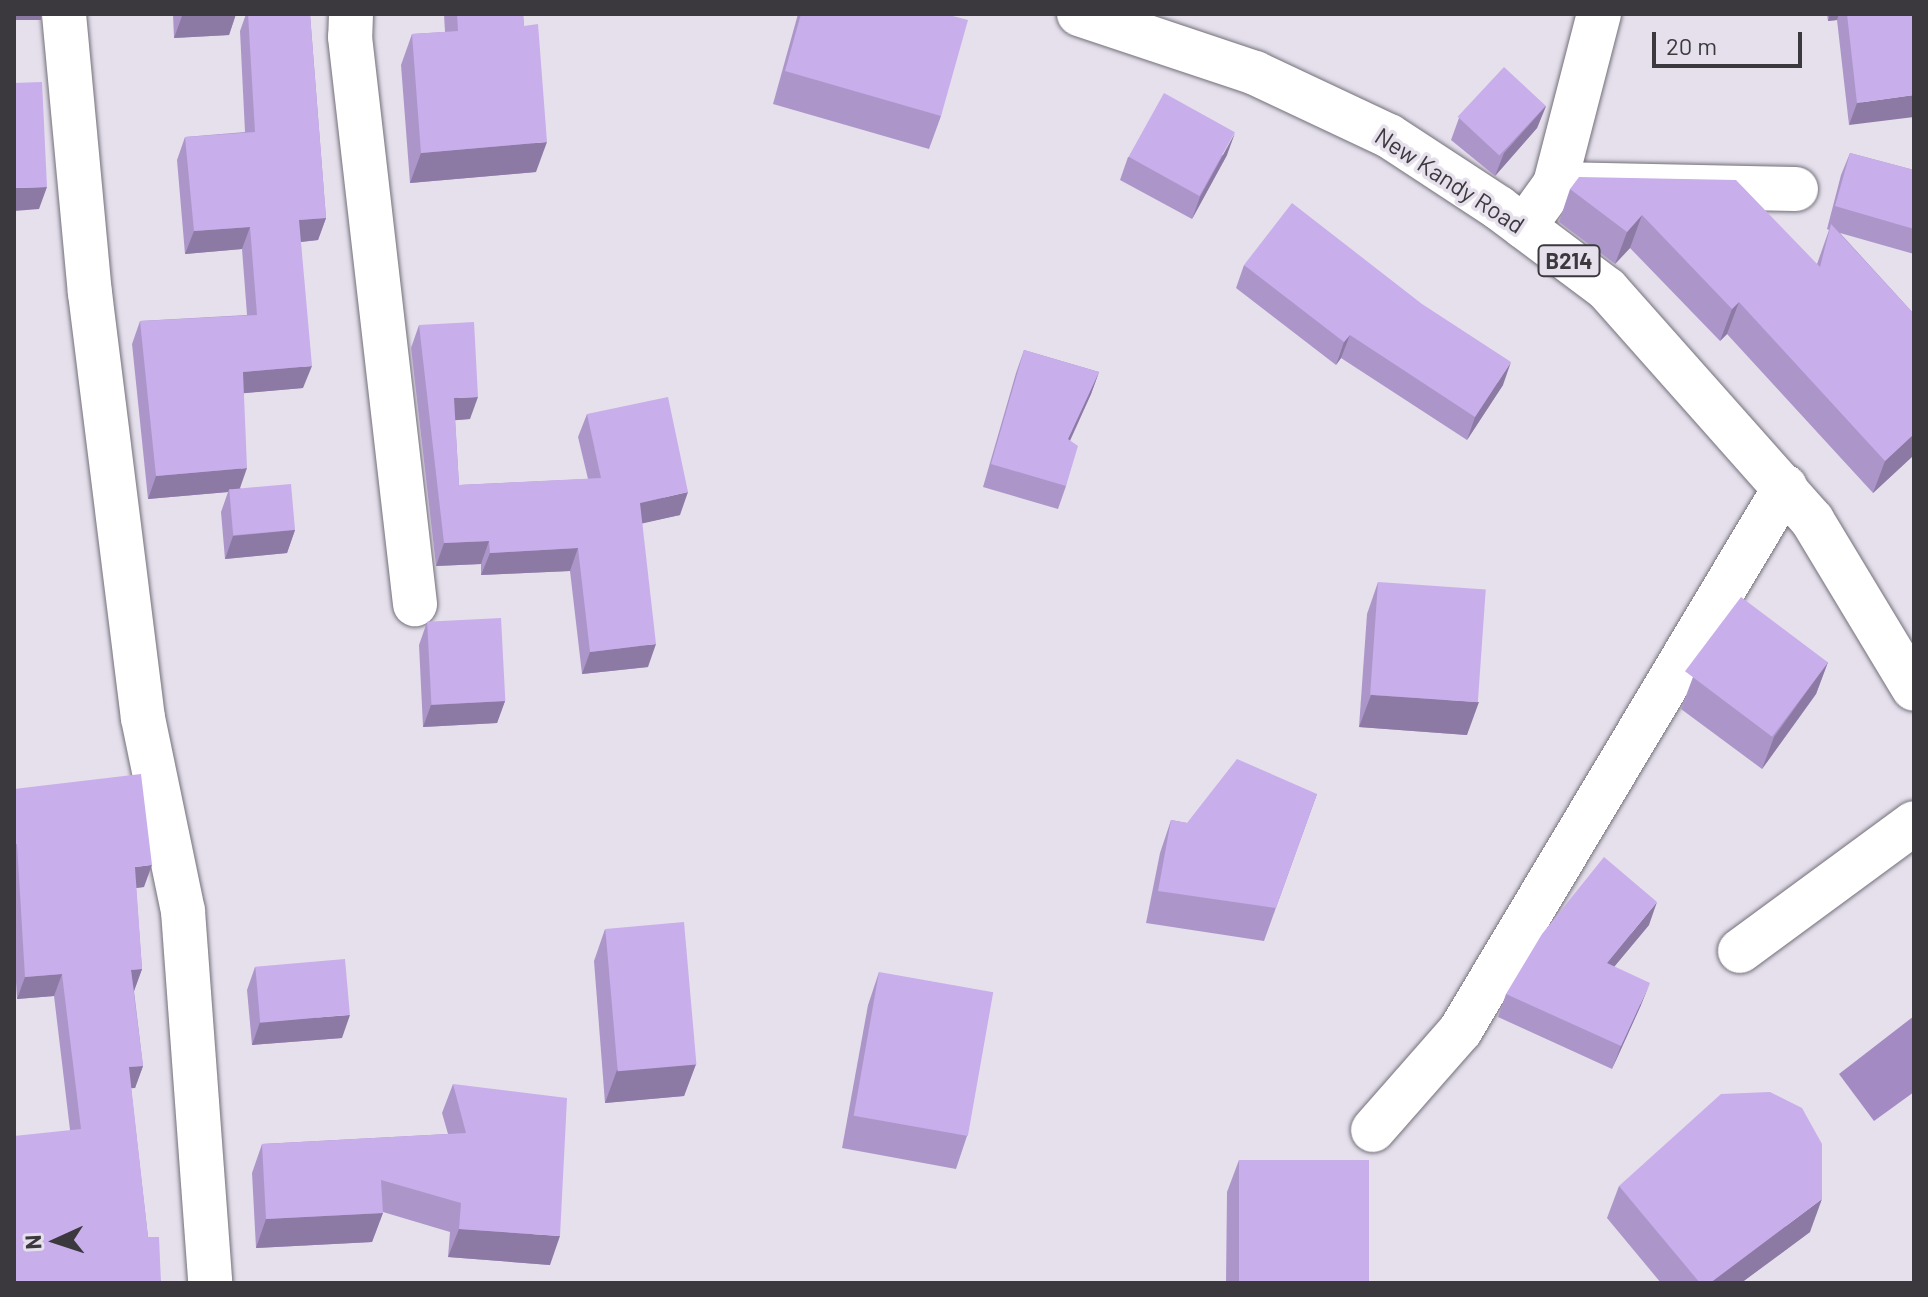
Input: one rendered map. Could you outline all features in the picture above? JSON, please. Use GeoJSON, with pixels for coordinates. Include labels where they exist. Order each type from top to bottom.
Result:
{"type":"FeatureCollection","features":[{"type":"Feature","properties":{"kind":"street"},"geometry":{"type":"LineString","coordinates":[[64,14],[90,293],[143,718],[183,911],[210,1283]]}},
{"type":"Feature","properties":{"kind":"street"},"geometry":{"type":"LineString","coordinates":[[351,14],[350,37],[415,604]]}},
{"type":"Feature","properties":{"kind":"street","name":"New Kandy Road"},"geometry":{"type":"LineString","coordinates":[[1079,14],[1136,22],[1389,136],[1524,227],[1607,289],[1785,487],[1858,590],[1914,689]]}},
{"type":"Feature","properties":{"kind":"street"},"geometry":{"type":"LineString","coordinates":[[1524,227],[1555,184],[1599,14]]}},
{"type":"Feature","properties":{"kind":"street"},"geometry":{"type":"LineString","coordinates":[[1555,184],[1796,189]]}},
{"type":"Feature","properties":{"kind":"street"},"geometry":{"type":"LineString","coordinates":[[1373,1130],[1460,1031],[1785,487]]}},
{"type":"Feature","properties":{"kind":"street"},"geometry":{"type":"LineString","coordinates":[[1740,951],[1914,823]]}},
{"type":"Feature","properties":{"kind":"shaded area"},"geometry":{"type":"Polygon","coordinates":[[[1914,1016],[1914,1092],[1874,1121],[1839,1074],[1914,1016]]]}},
{"type":"Feature","properties":{"kind":"building"},"geometry":{"type":"Polygon","coordinates":[[[248,14],[310,14],[326,218],[299,220],[312,366],[243,372],[247,468],[156,476],[140,321],[257,315],[250,227],[194,231],[185,137],[255,132],[248,14]]]}},
{"type":"Feature","properties":{"kind":"building"},"geometry":{"type":"Polygon","coordinates":[[[457,14],[523,14],[524,26],[538,24],[547,142],[421,153],[412,34],[458,31],[457,14]]]}},
{"type":"Feature","properties":{"kind":"building"},"geometry":{"type":"Polygon","coordinates":[[[801,14],[945,14],[968,20],[941,116],[785,71],[801,14]]]}},
{"type":"Feature","properties":{"kind":"building"},"geometry":{"type":"Polygon","coordinates":[[[1847,14],[1914,14],[1914,95],[1857,103],[1847,14]]]}},
{"type":"Feature","properties":{"kind":"building"},"geometry":{"type":"Polygon","coordinates":[[[1504,67],[1546,106],[1499,156],[1458,117],[1504,67]]]}},
{"type":"Feature","properties":{"kind":"building"},"geometry":{"type":"Polygon","coordinates":[[[42,82],[47,187],[14,188],[14,83],[42,82]]]}},
{"type":"Feature","properties":{"kind":"building"},"geometry":{"type":"Polygon","coordinates":[[[1164,93],[1235,132],[1199,196],[1129,157],[1164,93]]]}},
{"type":"Feature","properties":{"kind":"building"},"geometry":{"type":"Polygon","coordinates":[[[1850,153],[1914,170],[1914,229],[1835,206],[1850,153]]]}},
{"type":"Feature","properties":{"kind":"building"},"geometry":{"type":"Polygon","coordinates":[[[1579,177],[1736,180],[1820,267],[1831,224],[1914,314],[1914,434],[1885,461],[1739,302],[1732,309],[1642,215],[1627,232],[1570,189],[1579,177]]]}},
{"type":"Feature","properties":{"kind":"building"},"geometry":{"type":"Polygon","coordinates":[[[1292,203],[1422,304],[1511,362],[1475,417],[1350,335],[1344,342],[1244,265],[1292,203]]]}},
{"type":"Feature","properties":{"kind":"building"},"geometry":{"type":"Polygon","coordinates":[[[474,322],[478,397],[454,398],[459,485],[601,478],[587,414],[668,397],[688,492],[640,503],[656,644],[590,652],[578,548],[490,553],[489,541],[444,543],[419,325],[474,322]]]}},
{"type":"Feature","properties":{"kind":"building"},"geometry":{"type":"Polygon","coordinates":[[[1024,350],[1099,372],[1068,439],[1078,446],[1066,486],[991,464],[1024,350]]]}},
{"type":"Feature","properties":{"kind":"building"},"geometry":{"type":"Polygon","coordinates":[[[291,484],[295,530],[233,535],[229,489],[291,484]]]}},
{"type":"Feature","properties":{"kind":"building"},"geometry":{"type":"Polygon","coordinates":[[[1378,582],[1486,590],[1478,702],[1370,695],[1378,582]]]}},
{"type":"Feature","properties":{"kind":"building"},"geometry":{"type":"Polygon","coordinates":[[[1741,597],[1828,663],[1772,737],[1685,671],[1741,597]]]}},
{"type":"Feature","properties":{"kind":"building"},"geometry":{"type":"Polygon","coordinates":[[[501,618],[505,701],[431,705],[427,622],[501,618]]]}},
{"type":"Feature","properties":{"kind":"building"},"geometry":{"type":"Polygon","coordinates":[[[1237,759],[1317,794],[1276,908],[1158,891],[1171,820],[1187,823],[1237,759]]]}},
{"type":"Feature","properties":{"kind":"building"},"geometry":{"type":"Polygon","coordinates":[[[141,774],[152,865],[135,867],[142,969],[131,970],[143,1066],[129,1067],[148,1237],[159,1237],[161,1283],[14,1283],[14,1136],[81,1129],[62,974],[25,977],[17,844],[14,844],[14,789],[141,774]]]}},
{"type":"Feature","properties":{"kind":"building"},"geometry":{"type":"Polygon","coordinates":[[[1604,857],[1657,902],[1607,963],[1650,983],[1621,1046],[1506,994],[1542,934],[1604,857]]]}},
{"type":"Feature","properties":{"kind":"building"},"geometry":{"type":"Polygon","coordinates":[[[684,922],[696,1064],[618,1071],[605,929],[684,922]]]}},
{"type":"Feature","properties":{"kind":"building"},"geometry":{"type":"Polygon","coordinates":[[[345,959],[350,1015],[260,1023],[255,967],[345,959]]]}},
{"type":"Feature","properties":{"kind":"building"},"geometry":{"type":"Polygon","coordinates":[[[879,972],[993,992],[968,1136],[854,1116],[879,972]]]}},
{"type":"Feature","properties":{"kind":"building"},"geometry":{"type":"Polygon","coordinates":[[[453,1084],[567,1098],[560,1236],[459,1229],[461,1203],[381,1180],[383,1213],[266,1219],[262,1144],[466,1133],[453,1084]]]}},
{"type":"Feature","properties":{"kind":"building"},"geometry":{"type":"Polygon","coordinates":[[[1770,1092],[1802,1108],[1822,1144],[1822,1199],[1710,1283],[1700,1283],[1619,1186],[1721,1094],[1770,1092]]]}},
{"type":"Feature","properties":{"kind":"building"},"geometry":{"type":"Polygon","coordinates":[[[1239,1160],[1369,1160],[1369,1283],[1239,1283],[1239,1160]]]}}]}
